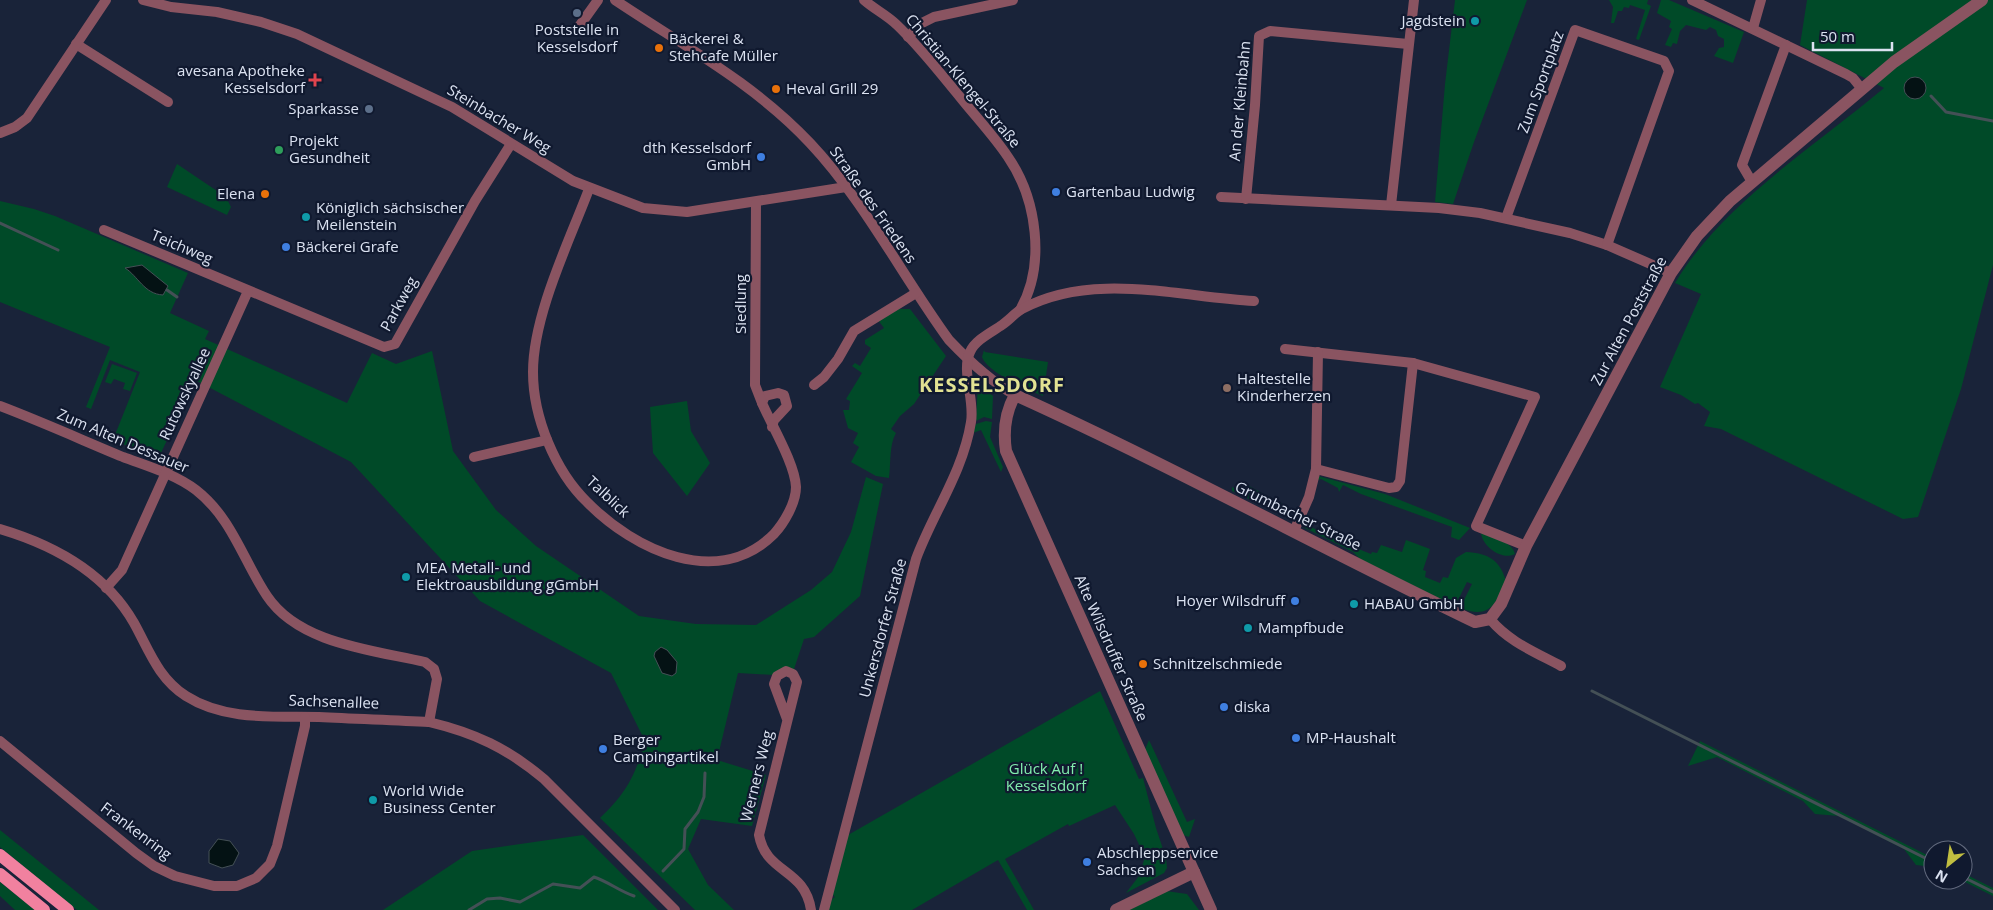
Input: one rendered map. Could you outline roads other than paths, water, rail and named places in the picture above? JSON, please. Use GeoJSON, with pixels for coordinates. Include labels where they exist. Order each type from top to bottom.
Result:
{"type":"FeatureCollection","features":[{"type":"Feature","properties":{"kind":"main road"},"geometry":{"type":"LineString","coordinates":[[0,855],[68,910]]}},
{"type":"Feature","properties":{"kind":"main road"},"geometry":{"type":"LineString","coordinates":[[0,874],[44,910]]}},
{"type":"Feature","properties":{"kind":"street"},"geometry":{"type":"LineString","coordinates":[[0,133],[15,127],[27,118],[106,0]]}},
{"type":"Feature","properties":{"kind":"street","name":"Steinbacher Weg"},"geometry":{"type":"LineString","coordinates":[[143,0],[171,7],[217,12],[261,22],[297,34],[452,108],[589,189],[643,208],[686,212],[756,203],[846,187]]}},
{"type":"Feature","properties":{"kind":"street"},"geometry":{"type":"LineString","coordinates":[[578,28],[598,0]]}},
{"type":"Feature","properties":{"kind":"street","name":"Straße des Friedens"},"geometry":{"type":"LineString","coordinates":[[615,0],[748,88],[798,131],[846,187],[949,340],[967,359],[999,386],[1015,395]]}},
{"type":"Feature","properties":{"kind":"street","name":"Christian-Klengel-Straße"},"geometry":{"type":"LineString","coordinates":[[864,0],[886,15],[908,37],[1008,158],[1019,178],[1034,228],[1035,258],[1030,290],[1020,310]]}},
{"type":"Feature","properties":{"kind":"street"},"geometry":{"type":"LineString","coordinates":[[908,37],[922,23],[934,17],[1013,0]]}},
{"type":"Feature","properties":{"kind":"street"},"geometry":{"type":"LineString","coordinates":[[1391,205],[1414,0]]}},
{"type":"Feature","properties":{"kind":"street"},"geometry":{"type":"LineString","coordinates":[[1692,0],[1850,75],[1861,88]]}},
{"type":"Feature","properties":{"kind":"street"},"geometry":{"type":"LineString","coordinates":[[1753,28],[1762,0]]}},
{"type":"Feature","properties":{"kind":"street","name":"Zur Alten Poststraße"},"geometry":{"type":"LineString","coordinates":[[1490,619],[1501,604],[1526,546],[1671,273],[1708,223],[1752,182],[1861,88],[1894,62],[1982,0]]}},
{"type":"Feature","properties":{"kind":"street","name":"Zum Sportplatz"},"geometry":{"type":"LineString","coordinates":[[1506,218],[1575,30],[1664,61],[1669,71],[1606,245]]}},
{"type":"Feature","properties":{"kind":"street","name":"An der Kleinbahn"},"geometry":{"type":"LineString","coordinates":[[1246,199],[1259,36],[1270,31],[1408,44]]}},
{"type":"Feature","properties":{"kind":"street"},"geometry":{"type":"LineString","coordinates":[[76,44],[168,102]]}},
{"type":"Feature","properties":{"kind":"street"},"geometry":{"type":"LineString","coordinates":[[1752,182],[1742,165],[1786,44]]}},
{"type":"Feature","properties":{"kind":"street","name":"Parkweg"},"geometry":{"type":"LineString","coordinates":[[248,291],[384,347],[395,344],[475,201],[511,144]]}},
{"type":"Feature","properties":{"kind":"street","name":"Talblick"},"geometry":{"type":"LineString","coordinates":[[589,189],[546,303],[533,364],[537,406],[547,440],[565,473],[581,495],[619,529],[639,542],[662,552],[687,560],[711,562],[751,553],[781,527],[790,509],[796,489],[794,476],[762,403]]}},
{"type":"Feature","properties":{"kind":"street"},"geometry":{"type":"LineString","coordinates":[[1221,197],[1439,208],[1506,218],[1558,229],[1606,245],[1671,273]]}},
{"type":"Feature","properties":{"kind":"street","name":"Siedlung"},"geometry":{"type":"LineString","coordinates":[[756,203],[756,385],[762,403]]}},
{"type":"Feature","properties":{"kind":"street","name":"Teichweg"},"geometry":{"type":"LineString","coordinates":[[104,230],[248,291]]}},
{"type":"Feature","properties":{"kind":"street","name":"Christian-Klengel-Straße"},"geometry":{"type":"LineString","coordinates":[[967,359],[971,349],[1020,310],[1043,299],[1083,290],[1131,289],[1254,301]]}},
{"type":"Feature","properties":{"kind":"street","name":"Rutowskyallee"},"geometry":{"type":"LineString","coordinates":[[106,588],[122,570],[164,473],[248,291]]}},
{"type":"Feature","properties":{"kind":"street"},"geometry":{"type":"LineString","coordinates":[[814,385],[824,377],[838,359],[854,330],[916,293]]}},
{"type":"Feature","properties":{"kind":"street"},"geometry":{"type":"LineString","coordinates":[[1285,349],[1413,363],[1535,397],[1476,526],[1526,546]]}},
{"type":"Feature","properties":{"kind":"street"},"geometry":{"type":"LineString","coordinates":[[1294,531],[1309,497],[1316,469],[1318,352]]}},
{"type":"Feature","properties":{"kind":"street","name":"Unkersdorfer Straße"},"geometry":{"type":"LineString","coordinates":[[824,910],[916,559],[924,538],[948,491],[971,422],[972,402],[967,359]]}},
{"type":"Feature","properties":{"kind":"street"},"geometry":{"type":"LineString","coordinates":[[1316,469],[1389,488],[1396,487],[1400,481],[1401,474],[1413,363]]}},
{"type":"Feature","properties":{"kind":"street"},"geometry":{"type":"LineString","coordinates":[[762,403],[765,396],[778,393],[784,395],[787,400],[786,408],[774,420],[772,427]]}},
{"type":"Feature","properties":{"kind":"street","name":"Grumbacher Straße"},"geometry":{"type":"LineString","coordinates":[[1015,395],[1294,531],[1475,622],[1490,619]]}},
{"type":"Feature","properties":{"kind":"street","name":"Alte Wilsdruffer Straße"},"geometry":{"type":"LineString","coordinates":[[1015,395],[1005,423],[1006,451],[1211,910]]}},
{"type":"Feature","properties":{"kind":"street","name":"Zum Alten Dessauer"},"geometry":{"type":"LineString","coordinates":[[0,406],[164,473],[194,489],[223,517],[267,595],[288,619],[305,630],[324,638],[425,662],[434,669],[437,679],[429,722]]}},
{"type":"Feature","properties":{"kind":"street"},"geometry":{"type":"LineString","coordinates":[[474,457],[547,440]]}},
{"type":"Feature","properties":{"kind":"street","name":"Sachsenallee"},"geometry":{"type":"LineString","coordinates":[[0,529],[43,543],[61,552],[106,588],[132,620],[155,665],[169,683],[186,696],[222,712],[429,722],[478,736],[525,763],[544,778],[675,910]]}},
{"type":"Feature","properties":{"kind":"street"},"geometry":{"type":"LineString","coordinates":[[1490,619],[1500,631],[1512,640],[1561,666]]}},
{"type":"Feature","properties":{"kind":"street","name":"Frankenring"},"geometry":{"type":"LineString","coordinates":[[0,741],[154,866],[192,881],[214,886],[237,886],[256,878],[270,864],[277,846],[305,726],[304,717]]}},
{"type":"Feature","properties":{"kind":"street","name":"Werners Weg"},"geometry":{"type":"LineString","coordinates":[[787,719],[759,835],[768,858],[804,886],[811,910]]}},
{"type":"Feature","properties":{"kind":"street"},"geometry":{"type":"LineString","coordinates":[[1116,910],[1194,872]]}},
{"type":"Feature","properties":{"kind":"waterway"},"geometry":{"type":"LineString","coordinates":[[1931,96],[1946,112],[1993,121]]}},
{"type":"Feature","properties":{"kind":"waterway"},"geometry":{"type":"LineString","coordinates":[[0,223],[58,250]]}},
{"type":"Feature","properties":{"kind":"waterway"},"geometry":{"type":"LineString","coordinates":[[167,290],[177,297]]}},
{"type":"Feature","properties":{"kind":"waterway"},"geometry":{"type":"LineString","coordinates":[[1592,691],[1923,857]]}},
{"type":"Feature","properties":{"kind":"waterway"},"geometry":{"type":"LineString","coordinates":[[663,871],[684,849],[685,829],[698,812],[704,797],[705,773]]}},
{"type":"Feature","properties":{"kind":"waterway"},"geometry":{"type":"LineString","coordinates":[[469,910],[487,899],[500,898],[520,902],[553,884],[580,888],[594,877],[634,896]]}},
{"type":"Feature","properties":{"kind":"waterway"},"geometry":{"type":"LineString","coordinates":[[1973,882],[1993,892]]}},
{"type":"Feature","properties":{"kind":"place","name":"Poststelle in Kesselsdorf"},"geometry":{"type":"Point","coordinates":[577,13]}},
{"type":"Feature","properties":{"kind":"place","name":"Jagdstein"},"geometry":{"type":"Point","coordinates":[1475,21]}},
{"type":"Feature","properties":{"kind":"place","name":"Bäckerei & Stehcafe Müller"},"geometry":{"type":"Point","coordinates":[659,48]}},
{"type":"Feature","properties":{"kind":"place","name":"avesana Apotheke Kesselsdorf"},"geometry":{"type":"Point","coordinates":[315,80]}},
{"type":"Feature","properties":{"kind":"place","name":"Heval Grill 29"},"geometry":{"type":"Point","coordinates":[776,89]}},
{"type":"Feature","properties":{"kind":"place","name":"Sparkasse"},"geometry":{"type":"Point","coordinates":[369,109]}},
{"type":"Feature","properties":{"kind":"place","name":"Projekt Gesundheit"},"geometry":{"type":"Point","coordinates":[279,150]}},
{"type":"Feature","properties":{"kind":"place","name":"dth Kesselsdorf GmbH"},"geometry":{"type":"Point","coordinates":[761,157]}},
{"type":"Feature","properties":{"kind":"place","name":"Gartenbau Ludwig"},"geometry":{"type":"Point","coordinates":[1056,192]}},
{"type":"Feature","properties":{"kind":"place","name":"Elena"},"geometry":{"type":"Point","coordinates":[265,194]}},
{"type":"Feature","properties":{"kind":"place","name":"Königlich sächsischer Meilenstein"},"geometry":{"type":"Point","coordinates":[306,217]}},
{"type":"Feature","properties":{"kind":"place","name":"Bäckerei Grafe"},"geometry":{"type":"Point","coordinates":[286,247]}},
{"type":"Feature","properties":{"kind":"place","name":"Haltestelle Kinderherzen"},"geometry":{"type":"Point","coordinates":[1227,388]}},
{"type":"Feature","properties":{"kind":"place","name":"MEA Metall- und Elektroausbildung gGmbH"},"geometry":{"type":"Point","coordinates":[406,577]}},
{"type":"Feature","properties":{"kind":"place","name":"Hoyer Wilsdruff"},"geometry":{"type":"Point","coordinates":[1295,601]}},
{"type":"Feature","properties":{"kind":"place","name":"HABAU GmbH"},"geometry":{"type":"Point","coordinates":[1354,604]}},
{"type":"Feature","properties":{"kind":"place","name":"Mampfbude"},"geometry":{"type":"Point","coordinates":[1248,628]}},
{"type":"Feature","properties":{"kind":"place","name":"Schnitzelschmiede"},"geometry":{"type":"Point","coordinates":[1143,664]}},
{"type":"Feature","properties":{"kind":"place","name":"diska"},"geometry":{"type":"Point","coordinates":[1224,707]}},
{"type":"Feature","properties":{"kind":"place","name":"MP-Haushalt"},"geometry":{"type":"Point","coordinates":[1296,738]}},
{"type":"Feature","properties":{"kind":"place","name":"Berger Campingartikel"},"geometry":{"type":"Point","coordinates":[603,749]}},
{"type":"Feature","properties":{"kind":"place","name":"World Wide Business Center"},"geometry":{"type":"Point","coordinates":[373,800]}},
{"type":"Feature","properties":{"kind":"place","name":"Abschleppservice Sachsen"},"geometry":{"type":"Point","coordinates":[1087,862]}},
{"type":"Feature","properties":{"kind":"district","name":"KESSELSDORF"},"geometry":{"type":"Point","coordinates":[992,385]}},
{"type":"Feature","properties":{"kind":"park label","name":"Glück Auf ! Kesselsdorf"},"geometry":{"type":"Point","coordinates":[1046,778]}}]}
